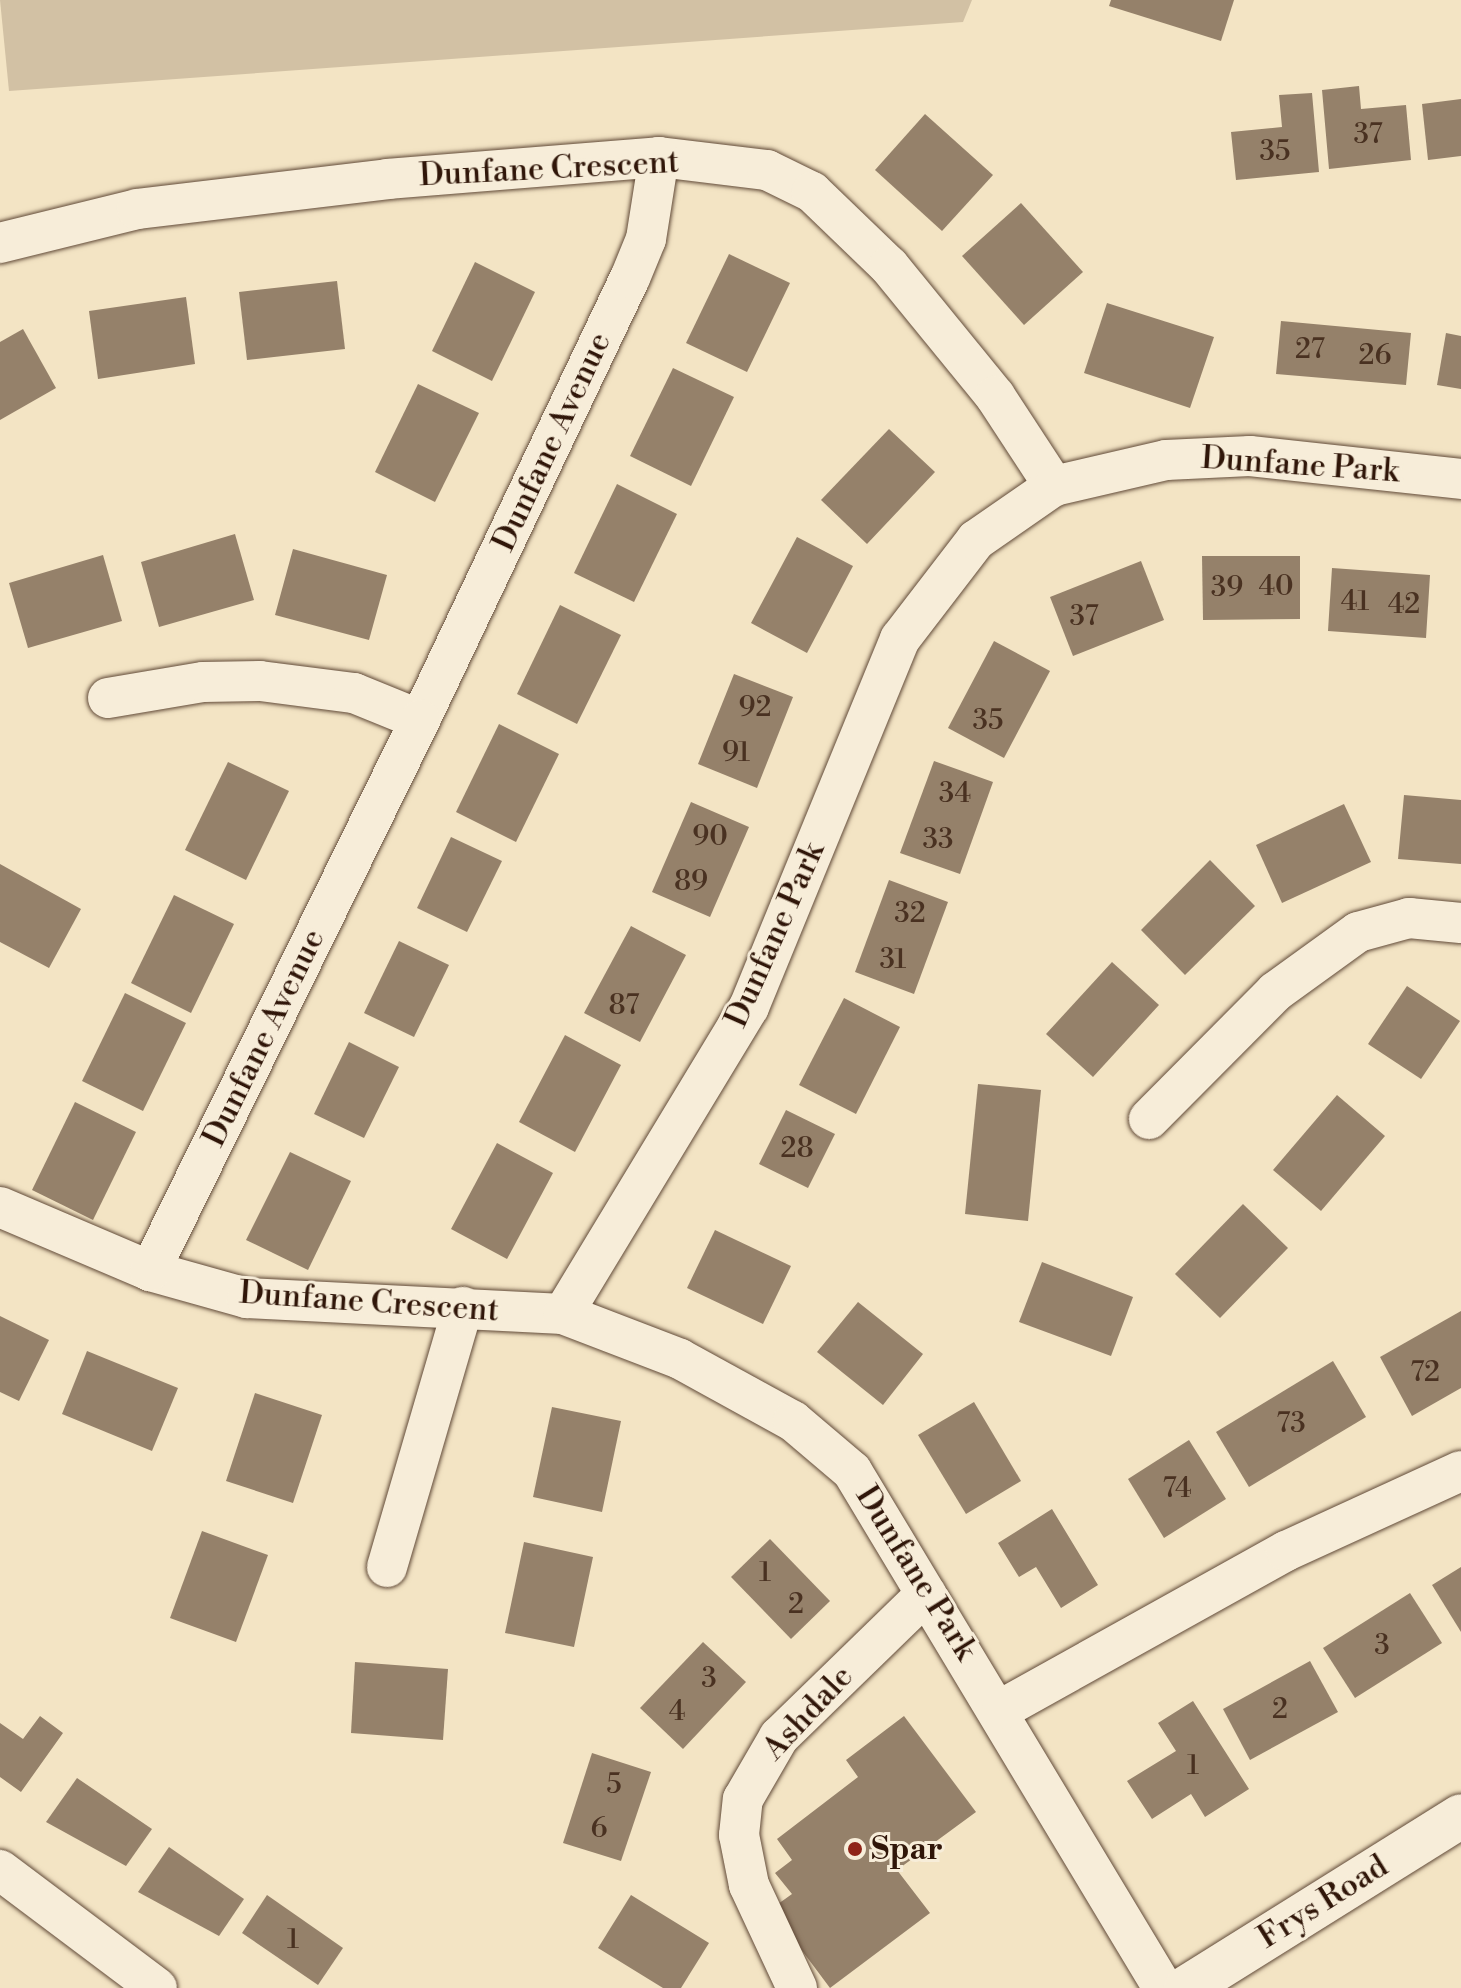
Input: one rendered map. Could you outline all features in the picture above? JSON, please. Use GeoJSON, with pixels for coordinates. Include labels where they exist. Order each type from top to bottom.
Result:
{"type":"FeatureCollection","features":[{"type":"Feature","properties":{"kind":"street","name":"Dunfane Crescent"},"geometry":{"type":"LineString","coordinates":[[0,243],[60,224],[220,198],[659,157],[767,170],[812,192],[939,324],[1054,486]]}},
{"type":"Feature","properties":{"kind":"street","name":"Dunfane Avenue"},"geometry":{"type":"LineString","coordinates":[[150,1271],[420,720],[630,278],[646,239],[659,157]]}},
{"type":"Feature","properties":{"kind":"street","name":"Dunfane Park"},"geometry":{"type":"LineString","coordinates":[[1163,1988],[1002,1709],[926,1594],[852,1471],[814,1435],[680,1359],[563,1314],[749,1007],[915,612],[992,525],[1054,486],[1194,456],[1461,479]]}},
{"type":"Feature","properties":{"kind":"street"},"geometry":{"type":"LineString","coordinates":[[108,698],[203,682],[260,681],[354,693],[420,720]]}},
{"type":"Feature","properties":{"kind":"street"},"geometry":{"type":"LineString","coordinates":[[1149,1119],[1275,992],[1358,932],[1409,918],[1461,923]]}},
{"type":"Feature","properties":{"kind":"street","name":"Dunfane Crescent"},"geometry":{"type":"LineString","coordinates":[[0,1207],[150,1271],[272,1302],[463,1307],[563,1314]]}},
{"type":"Feature","properties":{"kind":"street"},"geometry":{"type":"LineString","coordinates":[[387,1567],[463,1307]]}},
{"type":"Feature","properties":{"kind":"street"},"geometry":{"type":"LineString","coordinates":[[1002,1709],[1286,1551],[1461,1471]]}},
{"type":"Feature","properties":{"kind":"street","name":"Ashdale"},"geometry":{"type":"LineString","coordinates":[[797,1988],[749,1885],[739,1835],[743,1799],[779,1737],[926,1594]]}},
{"type":"Feature","properties":{"kind":"street","name":"Frys Road"},"geometry":{"type":"LineString","coordinates":[[1186,1988],[1461,1816]]}},
{"type":"Feature","properties":{"kind":"street"},"geometry":{"type":"LineString","coordinates":[[0,1870],[157,1988]]}},
{"type":"Feature","properties":{"kind":"shaded area"},"geometry":{"type":"Polygon","coordinates":[[[0,0],[972,0],[963,22],[9,91],[0,0]]]}},
{"type":"Feature","properties":{"kind":"building"},"geometry":{"type":"Polygon","coordinates":[[[1111,0],[1234,0],[1221,41],[1109,6],[1111,0]]]}},
{"type":"Feature","properties":{"kind":"building"},"geometry":{"type":"Polygon","coordinates":[[[1359,86],[1361,109],[1406,105],[1411,160],[1329,169],[1322,90],[1359,86]]]}},
{"type":"Feature","properties":{"kind":"building"},"geometry":{"type":"Polygon","coordinates":[[[1312,93],[1319,172],[1236,180],[1231,132],[1282,127],[1279,95],[1312,93]]]}},
{"type":"Feature","properties":{"kind":"building"},"geometry":{"type":"Polygon","coordinates":[[[1461,99],[1461,156],[1428,160],[1422,104],[1461,99]]]}},
{"type":"Feature","properties":{"kind":"building"},"geometry":{"type":"Polygon","coordinates":[[[925,114],[993,175],[942,231],[875,170],[925,114]]]}},
{"type":"Feature","properties":{"kind":"building"},"geometry":{"type":"Polygon","coordinates":[[[1021,203],[1083,272],[1024,325],[962,256],[1021,203]]]}},
{"type":"Feature","properties":{"kind":"building"},"geometry":{"type":"Polygon","coordinates":[[[729,254],[790,283],[747,372],[686,343],[729,254]]]}},
{"type":"Feature","properties":{"kind":"building"},"geometry":{"type":"Polygon","coordinates":[[[475,262],[535,292],[492,381],[432,351],[475,262]]]}},
{"type":"Feature","properties":{"kind":"building"},"geometry":{"type":"Polygon","coordinates":[[[337,281],[345,349],[247,360],[239,292],[337,281]]]}},
{"type":"Feature","properties":{"kind":"building"},"geometry":{"type":"Polygon","coordinates":[[[186,297],[195,364],[98,379],[89,311],[186,297]]]}},
{"type":"Feature","properties":{"kind":"building"},"geometry":{"type":"Polygon","coordinates":[[[1107,303],[1214,337],[1190,408],[1084,373],[1107,303]]]}},
{"type":"Feature","properties":{"kind":"building"},"geometry":{"type":"Polygon","coordinates":[[[1281,321],[1411,333],[1406,385],[1276,374],[1281,321]]]}},
{"type":"Feature","properties":{"kind":"building"},"geometry":{"type":"Polygon","coordinates":[[[23,329],[56,388],[0,420],[0,342],[23,329]]]}},
{"type":"Feature","properties":{"kind":"building"},"geometry":{"type":"Polygon","coordinates":[[[1446,333],[1461,336],[1461,389],[1437,385],[1446,333]]]}},
{"type":"Feature","properties":{"kind":"building"},"geometry":{"type":"Polygon","coordinates":[[[673,368],[734,397],[691,486],[630,456],[673,368]]]}},
{"type":"Feature","properties":{"kind":"building"},"geometry":{"type":"Polygon","coordinates":[[[418,384],[479,413],[435,502],[375,472],[418,384]]]}},
{"type":"Feature","properties":{"kind":"building"},"geometry":{"type":"Polygon","coordinates":[[[889,429],[935,472],[867,544],[821,500],[889,429]]]}},
{"type":"Feature","properties":{"kind":"building"},"geometry":{"type":"Polygon","coordinates":[[[617,484],[677,514],[634,602],[574,573],[617,484]]]}},
{"type":"Feature","properties":{"kind":"building"},"geometry":{"type":"Polygon","coordinates":[[[235,534],[254,600],[159,627],[141,562],[235,534]]]}},
{"type":"Feature","properties":{"kind":"building"},"geometry":{"type":"Polygon","coordinates":[[[797,537],[853,566],[807,653],[751,623],[797,537]]]}},
{"type":"Feature","properties":{"kind":"building"},"geometry":{"type":"Polygon","coordinates":[[[293,549],[387,575],[369,640],[275,615],[293,549]]]}},
{"type":"Feature","properties":{"kind":"building"},"geometry":{"type":"Polygon","coordinates":[[[103,555],[122,621],[28,648],[9,583],[103,555]]]}},
{"type":"Feature","properties":{"kind":"building"},"geometry":{"type":"Polygon","coordinates":[[[1202,556],[1300,556],[1300,619],[1203,620],[1202,556]]]}},
{"type":"Feature","properties":{"kind":"building"},"geometry":{"type":"Polygon","coordinates":[[[1141,561],[1164,620],[1073,656],[1050,597],[1141,561]]]}},
{"type":"Feature","properties":{"kind":"building"},"geometry":{"type":"Polygon","coordinates":[[[1332,568],[1430,575],[1426,638],[1328,631],[1332,568]]]}},
{"type":"Feature","properties":{"kind":"building"},"geometry":{"type":"Polygon","coordinates":[[[560,605],[621,635],[577,724],[517,694],[560,605]]]}},
{"type":"Feature","properties":{"kind":"building"},"geometry":{"type":"Polygon","coordinates":[[[994,641],[1050,671],[1004,758],[948,728],[994,641]]]}},
{"type":"Feature","properties":{"kind":"building"},"geometry":{"type":"Polygon","coordinates":[[[734,674],[793,697],[757,788],[698,764],[734,674]]]}},
{"type":"Feature","properties":{"kind":"building"},"geometry":{"type":"Polygon","coordinates":[[[499,724],[559,754],[516,842],[456,812],[499,724]]]}},
{"type":"Feature","properties":{"kind":"building"},"geometry":{"type":"Polygon","coordinates":[[[934,761],[993,782],[960,874],[900,853],[934,761]]]}},
{"type":"Feature","properties":{"kind":"building"},"geometry":{"type":"Polygon","coordinates":[[[228,762],[289,791],[246,880],[185,850],[228,762]]]}},
{"type":"Feature","properties":{"kind":"building"},"geometry":{"type":"Polygon","coordinates":[[[1404,795],[1461,800],[1461,864],[1398,859],[1404,795]]]}},
{"type":"Feature","properties":{"kind":"building"},"geometry":{"type":"Polygon","coordinates":[[[691,802],[749,827],[710,917],[652,892],[691,802]]]}},
{"type":"Feature","properties":{"kind":"building"},"geometry":{"type":"Polygon","coordinates":[[[1344,804],[1371,862],[1282,903],[1256,845],[1344,804]]]}},
{"type":"Feature","properties":{"kind":"building"},"geometry":{"type":"Polygon","coordinates":[[[451,837],[502,861],[467,932],[417,908],[451,837]]]}},
{"type":"Feature","properties":{"kind":"building"},"geometry":{"type":"Polygon","coordinates":[[[1210,860],[1255,906],[1185,975],[1141,930],[1210,860]]]}},
{"type":"Feature","properties":{"kind":"building"},"geometry":{"type":"Polygon","coordinates":[[[0,864],[81,909],[49,968],[0,942],[0,864]]]}},
{"type":"Feature","properties":{"kind":"building"},"geometry":{"type":"Polygon","coordinates":[[[889,880],[948,902],[914,994],[855,972],[889,880]]]}},
{"type":"Feature","properties":{"kind":"building"},"geometry":{"type":"Polygon","coordinates":[[[174,895],[234,924],[191,1013],[131,983],[174,895]]]}},
{"type":"Feature","properties":{"kind":"building"},"geometry":{"type":"Polygon","coordinates":[[[631,926],[686,955],[640,1042],[584,1013],[631,926]]]}},
{"type":"Feature","properties":{"kind":"building"},"geometry":{"type":"Polygon","coordinates":[[[399,941],[449,965],[414,1037],[364,1013],[399,941]]]}},
{"type":"Feature","properties":{"kind":"building"},"geometry":{"type":"Polygon","coordinates":[[[1112,962],[1159,1005],[1093,1077],[1046,1034],[1112,962]]]}},
{"type":"Feature","properties":{"kind":"building"},"geometry":{"type":"Polygon","coordinates":[[[1407,986],[1460,1021],[1421,1079],[1368,1044],[1407,986]]]}},
{"type":"Feature","properties":{"kind":"building"},"geometry":{"type":"Polygon","coordinates":[[[125,993],[186,1023],[143,1111],[82,1081],[125,993]]]}},
{"type":"Feature","properties":{"kind":"building"},"geometry":{"type":"Polygon","coordinates":[[[844,998],[900,1027],[856,1114],[799,1085],[844,998]]]}},
{"type":"Feature","properties":{"kind":"building"},"geometry":{"type":"Polygon","coordinates":[[[565,1035],[621,1065],[575,1152],[519,1122],[565,1035]]]}},
{"type":"Feature","properties":{"kind":"building"},"geometry":{"type":"Polygon","coordinates":[[[349,1042],[399,1067],[364,1138],[314,1114],[349,1042]]]}},
{"type":"Feature","properties":{"kind":"building"},"geometry":{"type":"Polygon","coordinates":[[[978,1084],[1041,1090],[1028,1221],[965,1214],[978,1084]]]}},
{"type":"Feature","properties":{"kind":"building"},"geometry":{"type":"Polygon","coordinates":[[[1337,1095],[1385,1136],[1321,1211],[1273,1170],[1337,1095]]]}},
{"type":"Feature","properties":{"kind":"building"},"geometry":{"type":"Polygon","coordinates":[[[75,1102],[136,1132],[93,1220],[32,1190],[75,1102]]]}},
{"type":"Feature","properties":{"kind":"building"},"geometry":{"type":"Polygon","coordinates":[[[786,1110],[835,1134],[808,1188],[759,1164],[786,1110]]]}},
{"type":"Feature","properties":{"kind":"building"},"geometry":{"type":"Polygon","coordinates":[[[497,1143],[553,1173],[507,1259],[451,1229],[497,1143]]]}},
{"type":"Feature","properties":{"kind":"building"},"geometry":{"type":"Polygon","coordinates":[[[290,1152],[351,1181],[308,1270],[246,1240],[290,1152]]]}},
{"type":"Feature","properties":{"kind":"building"},"geometry":{"type":"Polygon","coordinates":[[[1243,1204],[1288,1248],[1220,1318],[1175,1274],[1243,1204]]]}},
{"type":"Feature","properties":{"kind":"building"},"geometry":{"type":"Polygon","coordinates":[[[715,1230],[791,1266],[763,1324],[687,1288],[715,1230]]]}},
{"type":"Feature","properties":{"kind":"building"},"geometry":{"type":"Polygon","coordinates":[[[1042,1262],[1133,1297],[1111,1356],[1019,1322],[1042,1262]]]}},
{"type":"Feature","properties":{"kind":"building"},"geometry":{"type":"Polygon","coordinates":[[[858,1302],[923,1354],[883,1405],[817,1352],[858,1302]]]}},
{"type":"Feature","properties":{"kind":"building"},"geometry":{"type":"Polygon","coordinates":[[[1461,1311],[1461,1388],[1412,1416],[1380,1357],[1461,1311]]]}},
{"type":"Feature","properties":{"kind":"building"},"geometry":{"type":"Polygon","coordinates":[[[0,1316],[49,1340],[19,1401],[0,1392],[0,1316]]]}},
{"type":"Feature","properties":{"kind":"building"},"geometry":{"type":"Polygon","coordinates":[[[87,1351],[178,1388],[152,1451],[62,1414],[87,1351]]]}},
{"type":"Feature","properties":{"kind":"building"},"geometry":{"type":"Polygon","coordinates":[[[1333,1361],[1366,1417],[1249,1487],[1216,1432],[1333,1361]]]}},
{"type":"Feature","properties":{"kind":"building"},"geometry":{"type":"Polygon","coordinates":[[[255,1393],[322,1415],[293,1503],[226,1481],[255,1393]]]}},
{"type":"Feature","properties":{"kind":"building"},"geometry":{"type":"Polygon","coordinates":[[[974,1402],[1021,1481],[966,1514],[918,1435],[974,1402]]]}},
{"type":"Feature","properties":{"kind":"building"},"geometry":{"type":"Polygon","coordinates":[[[552,1407],[621,1421],[602,1512],[533,1497],[552,1407]]]}},
{"type":"Feature","properties":{"kind":"building"},"geometry":{"type":"Polygon","coordinates":[[[1189,1440],[1226,1499],[1164,1538],[1128,1479],[1189,1440]]]}},
{"type":"Feature","properties":{"kind":"building"},"geometry":{"type":"Polygon","coordinates":[[[1052,1509],[1098,1585],[1061,1608],[1036,1567],[1019,1577],[998,1543],[1052,1509]]]}},
{"type":"Feature","properties":{"kind":"building"},"geometry":{"type":"Polygon","coordinates":[[[202,1531],[268,1555],[236,1642],[170,1618],[202,1531]]]}},
{"type":"Feature","properties":{"kind":"building"},"geometry":{"type":"Polygon","coordinates":[[[770,1539],[830,1601],[791,1639],[731,1577],[770,1539]]]}},
{"type":"Feature","properties":{"kind":"building"},"geometry":{"type":"Polygon","coordinates":[[[524,1542],[593,1557],[574,1647],[505,1633],[524,1542]]]}},
{"type":"Feature","properties":{"kind":"building"},"geometry":{"type":"Polygon","coordinates":[[[1461,1567],[1461,1632],[1432,1585],[1461,1567]]]}},
{"type":"Feature","properties":{"kind":"building"},"geometry":{"type":"Polygon","coordinates":[[[1410,1593],[1442,1643],[1355,1698],[1323,1648],[1410,1593]]]}},
{"type":"Feature","properties":{"kind":"building"},"geometry":{"type":"Polygon","coordinates":[[[703,1642],[746,1682],[683,1749],[640,1708],[703,1642]]]}},
{"type":"Feature","properties":{"kind":"building"},"geometry":{"type":"Polygon","coordinates":[[[1310,1661],[1338,1712],[1250,1760],[1223,1709],[1310,1661]]]}},
{"type":"Feature","properties":{"kind":"building"},"geometry":{"type":"Polygon","coordinates":[[[355,1662],[448,1669],[443,1740],[351,1733],[355,1662]]]}},
{"type":"Feature","properties":{"kind":"building"},"geometry":{"type":"Polygon","coordinates":[[[1193,1701],[1249,1789],[1205,1817],[1191,1794],[1152,1819],[1127,1781],[1176,1751],[1158,1723],[1193,1701]]]}},
{"type":"Feature","properties":{"kind":"building"},"geometry":{"type":"Polygon","coordinates":[[[40,1716],[63,1733],[21,1792],[0,1777],[0,1723],[23,1739],[40,1716]]]}},
{"type":"Feature","properties":{"kind":"building","name":"Spar"},"geometry":{"type":"Polygon","coordinates":[[[904,1716],[976,1812],[897,1870],[930,1913],[830,1988],[771,1909],[792,1894],[775,1873],[792,1860],[777,1839],[858,1777],[846,1760],[904,1716]]]}},
{"type":"Feature","properties":{"kind":"building"},"geometry":{"type":"Polygon","coordinates":[[[592,1753],[651,1772],[621,1861],[563,1843],[592,1753]]]}},
{"type":"Feature","properties":{"kind":"building"},"geometry":{"type":"Polygon","coordinates":[[[77,1778],[152,1829],[126,1866],[46,1822],[77,1778]]]}},
{"type":"Feature","properties":{"kind":"building"},"geometry":{"type":"Polygon","coordinates":[[[169,1847],[244,1899],[219,1936],[138,1892],[169,1847]]]}},
{"type":"Feature","properties":{"kind":"building"},"geometry":{"type":"Polygon","coordinates":[[[267,1895],[343,1948],[318,1985],[242,1933],[267,1895]]]}},
{"type":"Feature","properties":{"kind":"building"},"geometry":{"type":"Polygon","coordinates":[[[631,1895],[709,1943],[681,1988],[663,1988],[598,1948],[631,1895]]]}},
{"type":"Feature","properties":{"kind":"place","name":"Spar"},"geometry":{"type":"Point","coordinates":[855,1849]}}]}
